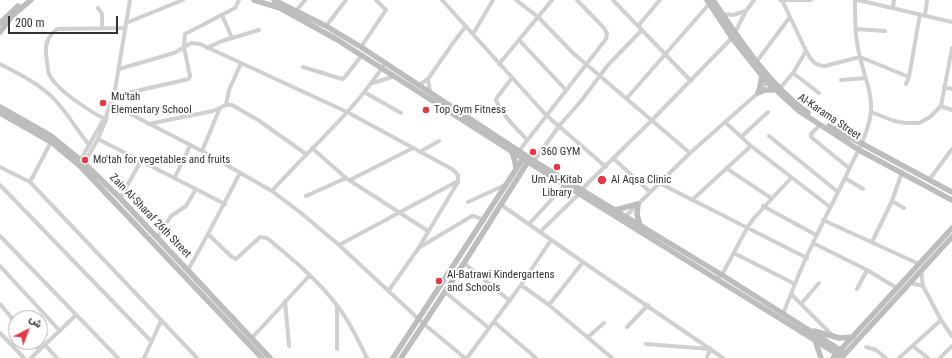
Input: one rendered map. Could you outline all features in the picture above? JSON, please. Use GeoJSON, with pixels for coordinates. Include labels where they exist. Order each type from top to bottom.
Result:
{"type":"FeatureCollection","features":[{"type":"Feature","properties":{"kind":"street"},"geometry":{"type":"LineString","coordinates":[[0,23],[14,9],[26,0]]}},
{"type":"Feature","properties":{"kind":"street"},"geometry":{"type":"LineString","coordinates":[[0,32],[16,12],[31,0]]}},
{"type":"Feature","properties":{"kind":"street"},"geometry":{"type":"LineString","coordinates":[[81,163],[98,139],[114,96],[130,0]]}},
{"type":"Feature","properties":{"kind":"street"},"geometry":{"type":"LineString","coordinates":[[126,23],[183,0]]}},
{"type":"Feature","properties":{"kind":"street"},"geometry":{"type":"LineString","coordinates":[[114,96],[189,79],[190,76],[184,47],[184,36],[188,32],[235,8],[239,0]]}},
{"type":"Feature","properties":{"kind":"street"},"geometry":{"type":"LineString","coordinates":[[254,0],[278,3],[326,26],[361,47],[384,65],[395,76],[511,151],[528,159],[840,355]]}},
{"type":"Feature","properties":{"kind":"street"},"geometry":{"type":"LineString","coordinates":[[296,11],[305,0]]}},
{"type":"Feature","properties":{"kind":"street"},"geometry":{"type":"LineString","coordinates":[[326,26],[346,0]]}},
{"type":"Feature","properties":{"kind":"street"},"geometry":{"type":"LineString","coordinates":[[361,47],[386,10],[376,0]]}},
{"type":"Feature","properties":{"kind":"street"},"geometry":{"type":"LineString","coordinates":[[442,0],[546,115],[606,166]]}},
{"type":"Feature","properties":{"kind":"street"},"geometry":{"type":"LineString","coordinates":[[473,34],[493,0]]}},
{"type":"Feature","properties":{"kind":"street"},"geometry":{"type":"LineString","coordinates":[[516,0],[538,17],[563,44],[586,65],[627,98],[690,153]]}},
{"type":"Feature","properties":{"kind":"street"},"geometry":{"type":"LineString","coordinates":[[499,64],[552,0]]}},
{"type":"Feature","properties":{"kind":"street"},"geometry":{"type":"LineString","coordinates":[[519,151],[606,39],[607,33],[604,28],[578,0]]}},
{"type":"Feature","properties":{"kind":"street"},"geometry":{"type":"LineString","coordinates":[[615,0],[664,55],[691,81]]}},
{"type":"Feature","properties":{"kind":"street"},"geometry":{"type":"LineString","coordinates":[[638,26],[660,0]]}},
{"type":"Feature","properties":{"kind":"street"},"geometry":{"type":"LineString","coordinates":[[540,232],[691,81],[733,36],[746,11],[754,0]]}},
{"type":"Feature","properties":{"kind":"street"},"geometry":{"type":"LineString","coordinates":[[811,0],[781,0],[806,51],[816,65],[829,65],[860,57],[909,77]]}},
{"type":"Feature","properties":{"kind":"street"},"geometry":{"type":"LineString","coordinates":[[783,314],[816,235],[860,147],[871,112],[869,90],[860,57],[856,29],[856,0],[952,22]]}},
{"type":"Feature","properties":{"kind":"street"},"geometry":{"type":"LineString","coordinates":[[893,8],[894,0]]}},
{"type":"Feature","properties":{"kind":"street"},"geometry":{"type":"LineString","coordinates":[[906,84],[909,77],[927,0]]}},
{"type":"Feature","properties":{"kind":"street"},"geometry":{"type":"LineString","coordinates":[[627,98],[710,1]]}},
{"type":"Feature","properties":{"kind":"street","name":"Al-Karama Street"},"geometry":{"type":"LineString","coordinates":[[710,1],[723,14],[733,36],[757,61],[769,80]]}},
{"type":"Feature","properties":{"kind":"street","name":"Al-Karama Street"},"geometry":{"type":"LineString","coordinates":[[710,1],[733,36],[762,75],[769,80],[798,111],[860,147],[952,192]]}},
{"type":"Feature","properties":{"kind":"street"},"geometry":{"type":"LineString","coordinates":[[278,3],[362,55],[384,65],[419,85],[519,151],[536,168],[565,185],[615,210],[624,219],[640,225],[722,275],[810,330],[840,355]]}},
{"type":"Feature","properties":{"kind":"street"},"geometry":{"type":"LineString","coordinates":[[98,8],[102,14],[102,28]]}},
{"type":"Feature","properties":{"kind":"street"},"geometry":{"type":"LineString","coordinates":[[723,14],[733,15],[746,11]]}},
{"type":"Feature","properties":{"kind":"street"},"geometry":{"type":"LineString","coordinates":[[222,15],[232,38]]}},
{"type":"Feature","properties":{"kind":"street"},"geometry":{"type":"LineString","coordinates":[[757,61],[790,17]]}},
{"type":"Feature","properties":{"kind":"street"},"geometry":{"type":"LineString","coordinates":[[419,85],[428,79],[466,26]]}},
{"type":"Feature","properties":{"kind":"street"},"geometry":{"type":"LineString","coordinates":[[105,120],[78,102],[55,83],[48,70],[46,46],[50,35],[57,29],[125,28]]}},
{"type":"Feature","properties":{"kind":"street"},"geometry":{"type":"LineString","coordinates":[[856,29],[885,31]]}},
{"type":"Feature","properties":{"kind":"street"},"geometry":{"type":"LineString","coordinates":[[208,48],[222,41],[259,30]]}},
{"type":"Feature","properties":{"kind":"street"},"geometry":{"type":"LineString","coordinates":[[393,358],[484,220],[505,185],[559,126],[621,51],[642,30]]}},
{"type":"Feature","properties":{"kind":"street"},"geometry":{"type":"LineString","coordinates":[[519,40],[566,90]]}},
{"type":"Feature","properties":{"kind":"street"},"geometry":{"type":"LineString","coordinates":[[119,69],[174,53],[194,42],[348,112],[455,171],[458,175],[458,181],[418,248],[389,290]]}},
{"type":"Feature","properties":{"kind":"street"},"geometry":{"type":"LineString","coordinates":[[871,112],[894,121],[906,123],[919,123],[930,117],[941,106],[952,48]]}},
{"type":"Feature","properties":{"kind":"street"},"geometry":{"type":"LineString","coordinates":[[758,93],[765,90],[778,89],[793,73],[806,51]]}},
{"type":"Feature","properties":{"kind":"street"},"geometry":{"type":"LineString","coordinates":[[303,67],[342,79],[348,75],[362,55]]}},
{"type":"Feature","properties":{"kind":"street"},"geometry":{"type":"LineString","coordinates":[[226,105],[229,90],[242,63]]}},
{"type":"Feature","properties":{"kind":"street"},"geometry":{"type":"LineString","coordinates":[[0,64],[49,94],[89,145]]}},
{"type":"Feature","properties":{"kind":"street"},"geometry":{"type":"LineString","coordinates":[[272,191],[348,112],[373,83],[384,65]]}},
{"type":"Feature","properties":{"kind":"street"},"geometry":{"type":"LineString","coordinates":[[793,73],[819,93]]}},
{"type":"Feature","properties":{"kind":"street"},"geometry":{"type":"LineString","coordinates":[[758,93],[762,75]]}},
{"type":"Feature","properties":{"kind":"street"},"geometry":{"type":"LineString","coordinates":[[373,83],[395,76]]}},
{"type":"Feature","properties":{"kind":"street"},"geometry":{"type":"LineString","coordinates":[[512,78],[496,101],[500,108],[528,140]]}},
{"type":"Feature","properties":{"kind":"street"},"geometry":{"type":"LineString","coordinates":[[841,80],[866,78]]}},
{"type":"Feature","properties":{"kind":"street"},"geometry":{"type":"LineString","coordinates":[[428,79],[430,92]]}},
{"type":"Feature","properties":{"kind":"street"},"geometry":{"type":"LineString","coordinates":[[624,219],[690,153],[758,93],[769,80]]}},
{"type":"Feature","properties":{"kind":"street"},"geometry":{"type":"LineString","coordinates":[[944,87],[952,88]]}},
{"type":"Feature","properties":{"kind":"street","name":"Al-Karama Street"},"geometry":{"type":"LineString","coordinates":[[778,89],[806,112],[860,147],[952,200]]}},
{"type":"Feature","properties":{"kind":"street"},"geometry":{"type":"LineString","coordinates":[[364,92],[400,113]]}},
{"type":"Feature","properties":{"kind":"street"},"geometry":{"type":"LineString","coordinates":[[111,104],[202,151],[272,191],[339,245],[424,324],[466,358],[522,285],[552,240]]}},
{"type":"Feature","properties":{"kind":"street"},"geometry":{"type":"LineString","coordinates":[[148,124],[213,111],[226,105],[232,105],[239,108],[306,154]]}},
{"type":"Feature","properties":{"kind":"street"},"geometry":{"type":"LineString","coordinates":[[941,106],[952,110]]}},
{"type":"Feature","properties":{"kind":"street","name":"Zain Al-Sharaf 26th Street"},"geometry":{"type":"LineString","coordinates":[[0,107],[51,136],[120,198],[188,270],[262,358]]}},
{"type":"Feature","properties":{"kind":"street"},"geometry":{"type":"LineString","coordinates":[[202,151],[220,108]]}},
{"type":"Feature","properties":{"kind":"street"},"geometry":{"type":"LineString","coordinates":[[741,137],[768,112]]}},
{"type":"Feature","properties":{"kind":"street","name":"Zain Al-Sharaf 26th Street"},"geometry":{"type":"LineString","coordinates":[[0,113],[51,142],[81,163],[244,336],[251,339],[270,358]]}},
{"type":"Feature","properties":{"kind":"street"},"geometry":{"type":"LineString","coordinates":[[81,163],[89,145],[105,120]]}},
{"type":"Feature","properties":{"kind":"street"},"geometry":{"type":"LineString","coordinates":[[726,122],[751,146],[830,207]]}},
{"type":"Feature","properties":{"kind":"street"},"geometry":{"type":"LineString","coordinates":[[820,125],[811,134],[811,138],[849,168]]}},
{"type":"Feature","properties":{"kind":"street"},"geometry":{"type":"LineString","coordinates":[[769,136],[838,192]]}},
{"type":"Feature","properties":{"kind":"street"},"geometry":{"type":"LineString","coordinates":[[98,139],[225,204]]}},
{"type":"Feature","properties":{"kind":"street"},"geometry":{"type":"LineString","coordinates":[[420,152],[439,141]]}},
{"type":"Feature","properties":{"kind":"street"},"geometry":{"type":"LineString","coordinates":[[30,182],[51,142]]}},
{"type":"Feature","properties":{"kind":"street"},"geometry":{"type":"LineString","coordinates":[[174,177],[190,146]]}},
{"type":"Feature","properties":{"kind":"street"},"geometry":{"type":"LineString","coordinates":[[692,200],[751,146]]}},
{"type":"Feature","properties":{"kind":"street"},"geometry":{"type":"LineString","coordinates":[[312,148],[348,179],[428,231]]}},
{"type":"Feature","properties":{"kind":"street"},"geometry":{"type":"LineString","coordinates":[[306,196],[348,179],[413,148]]}},
{"type":"Feature","properties":{"kind":"street"},"geometry":{"type":"LineString","coordinates":[[929,180],[952,149]]}},
{"type":"Feature","properties":{"kind":"street"},"geometry":{"type":"LineString","coordinates":[[401,358],[464,263],[518,171],[511,151]]}},
{"type":"Feature","properties":{"kind":"street"},"geometry":{"type":"LineString","coordinates":[[614,159],[650,192]]}},
{"type":"Feature","properties":{"kind":"street"},"geometry":{"type":"LineString","coordinates":[[120,198],[141,161]]}},
{"type":"Feature","properties":{"kind":"street"},"geometry":{"type":"LineString","coordinates":[[0,167],[30,182],[197,358]]}},
{"type":"Feature","properties":{"kind":"street"},"geometry":{"type":"LineString","coordinates":[[518,171],[536,168]]}},
{"type":"Feature","properties":{"kind":"street"},"geometry":{"type":"LineString","coordinates":[[726,168],[771,198]]}},
{"type":"Feature","properties":{"kind":"street"},"geometry":{"type":"LineString","coordinates":[[872,242],[892,201],[902,172]]}},
{"type":"Feature","properties":{"kind":"street"},"geometry":{"type":"LineString","coordinates":[[188,270],[225,204],[240,173]]}},
{"type":"Feature","properties":{"kind":"street"},"geometry":{"type":"LineString","coordinates":[[715,277],[722,275],[747,228],[763,206],[791,178]]}},
{"type":"Feature","properties":{"kind":"street"},"geometry":{"type":"LineString","coordinates":[[845,178],[863,189]]}},
{"type":"Feature","properties":{"kind":"street"},"geometry":{"type":"LineString","coordinates":[[339,245],[458,181]]}},
{"type":"Feature","properties":{"kind":"street"},"geometry":{"type":"LineString","coordinates":[[659,184],[807,258]]}},
{"type":"Feature","properties":{"kind":"street"},"geometry":{"type":"LineString","coordinates":[[0,185],[151,341]]}},
{"type":"Feature","properties":{"kind":"street"},"geometry":{"type":"LineString","coordinates":[[468,202],[505,185]]}},
{"type":"Feature","properties":{"kind":"street"},"geometry":{"type":"LineString","coordinates":[[529,224],[565,185]]}},
{"type":"Feature","properties":{"kind":"street"},"geometry":{"type":"LineString","coordinates":[[157,238],[171,216],[186,206],[196,190]]}},
{"type":"Feature","properties":{"kind":"street"},"geometry":{"type":"LineString","coordinates":[[892,201],[904,208]]}},
{"type":"Feature","properties":{"kind":"street"},"geometry":{"type":"LineString","coordinates":[[500,204],[723,358]]}},
{"type":"Feature","properties":{"kind":"street"},"geometry":{"type":"LineString","coordinates":[[615,210],[638,204]]}},
{"type":"Feature","properties":{"kind":"street"},"geometry":{"type":"LineString","coordinates":[[638,204],[636,215],[640,225]]}},
{"type":"Feature","properties":{"kind":"street"},"geometry":{"type":"LineString","coordinates":[[763,206],[816,235]]}},
{"type":"Feature","properties":{"kind":"street"},"geometry":{"type":"LineString","coordinates":[[418,248],[472,216],[484,220]]}},
{"type":"Feature","properties":{"kind":"street"},"geometry":{"type":"LineString","coordinates":[[824,220],[920,264]]}},
{"type":"Feature","properties":{"kind":"street"},"geometry":{"type":"LineString","coordinates":[[840,355],[853,336],[952,228]]}},
{"type":"Feature","properties":{"kind":"street"},"geometry":{"type":"LineString","coordinates":[[208,234],[236,259],[260,237],[267,238],[309,276],[337,305],[353,329],[367,358]]}},
{"type":"Feature","properties":{"kind":"street"},"geometry":{"type":"LineString","coordinates":[[0,236],[118,358]]}},
{"type":"Feature","properties":{"kind":"street"},"geometry":{"type":"LineString","coordinates":[[840,355],[911,283],[952,237]]}},
{"type":"Feature","properties":{"kind":"street"},"geometry":{"type":"LineString","coordinates":[[813,243],[898,288]]}},
{"type":"Feature","properties":{"kind":"street"},"geometry":{"type":"LineString","coordinates":[[734,253],[795,284]]}},
{"type":"Feature","properties":{"kind":"street"},"geometry":{"type":"LineString","coordinates":[[550,305],[583,262]]}},
{"type":"Feature","properties":{"kind":"street"},"geometry":{"type":"LineString","coordinates":[[464,263],[510,301]]}},
{"type":"Feature","properties":{"kind":"street"},"geometry":{"type":"LineString","coordinates":[[0,266],[60,330]]}},
{"type":"Feature","properties":{"kind":"street"},"geometry":{"type":"LineString","coordinates":[[857,289],[866,270]]}},
{"type":"Feature","properties":{"kind":"street"},"geometry":{"type":"LineString","coordinates":[[921,271],[923,286],[941,320],[952,336]]}},
{"type":"Feature","properties":{"kind":"street"},"geometry":{"type":"LineString","coordinates":[[251,339],[309,276]]}},
{"type":"Feature","properties":{"kind":"street"},"geometry":{"type":"LineString","coordinates":[[800,304],[819,283]]}},
{"type":"Feature","properties":{"kind":"street"},"geometry":{"type":"LineString","coordinates":[[911,283],[923,286]]}},
{"type":"Feature","properties":{"kind":"street"},"geometry":{"type":"LineString","coordinates":[[522,285],[550,305],[612,358]]}},
{"type":"Feature","properties":{"kind":"street"},"geometry":{"type":"LineString","coordinates":[[445,292],[489,328]]}},
{"type":"Feature","properties":{"kind":"street"},"geometry":{"type":"LineString","coordinates":[[791,294],[834,338]]}},
{"type":"Feature","properties":{"kind":"street"},"geometry":{"type":"LineString","coordinates":[[285,301],[289,346]]}},
{"type":"Feature","properties":{"kind":"street"},"geometry":{"type":"LineString","coordinates":[[0,304],[8,314]]}},
{"type":"Feature","properties":{"kind":"street"},"geometry":{"type":"LineString","coordinates":[[337,305],[337,349]]}},
{"type":"Feature","properties":{"kind":"street"},"geometry":{"type":"LineString","coordinates":[[627,327],[648,305]]}},
{"type":"Feature","properties":{"kind":"street"},"geometry":{"type":"LineString","coordinates":[[48,342],[76,315]]}},
{"type":"Feature","properties":{"kind":"street"},"geometry":{"type":"LineString","coordinates":[[899,358],[941,320]]}},
{"type":"Feature","properties":{"kind":"street"},"geometry":{"type":"LineString","coordinates":[[145,357],[161,321]]}},
{"type":"Feature","properties":{"kind":"street"},"geometry":{"type":"LineString","coordinates":[[494,322],[536,358]]}},
{"type":"Feature","properties":{"kind":"street"},"geometry":{"type":"LineString","coordinates":[[588,337],[604,323]]}},
{"type":"Feature","properties":{"kind":"street"},"geometry":{"type":"LineString","coordinates":[[810,330],[834,338],[853,336]]}},
{"type":"Feature","properties":{"kind":"street"},"geometry":{"type":"LineString","coordinates":[[0,332],[24,358]]}},
{"type":"Feature","properties":{"kind":"street"},"geometry":{"type":"LineString","coordinates":[[815,339],[821,358]]}},
{"type":"Feature","properties":{"kind":"street"},"geometry":{"type":"LineString","coordinates":[[646,344],[710,349]]}},
{"type":"Feature","properties":{"kind":"street"},"geometry":{"type":"LineString","coordinates":[[913,346],[928,358]]}},
{"type":"Feature","properties":{"kind":"street"},"geometry":{"type":"LineString","coordinates":[[940,358],[952,346]]}},
{"type":"Feature","properties":{"kind":"street"},"geometry":{"type":"LineString","coordinates":[[866,347],[876,350],[886,358]]}},
{"type":"Feature","properties":{"kind":"street"},"geometry":{"type":"LineString","coordinates":[[48,348],[58,358]]}},
{"type":"Feature","properties":{"kind":"street"},"geometry":{"type":"LineString","coordinates":[[707,358],[710,349]]}},
{"type":"Feature","properties":{"kind":"street"},"geometry":{"type":"LineString","coordinates":[[31,358],[39,350]]}},
{"type":"Feature","properties":{"kind":"place","name":"Mu'tah Elementary School"},"geometry":{"type":"Point","coordinates":[103,103]}},
{"type":"Feature","properties":{"kind":"place","name":"Top Gym Fitness"},"geometry":{"type":"Point","coordinates":[426,110]}},
{"type":"Feature","properties":{"kind":"place","name":"360 GYM"},"geometry":{"type":"Point","coordinates":[533,152]}},
{"type":"Feature","properties":{"kind":"place","name":"Mo'tah for vegetables and fruits"},"geometry":{"type":"Point","coordinates":[85,160]}},
{"type":"Feature","properties":{"kind":"place","name":"Um Al-Kitab Library"},"geometry":{"type":"Point","coordinates":[557,167]}},
{"type":"Feature","properties":{"kind":"place","name":"Al Aqsa Clinic"},"geometry":{"type":"Point","coordinates":[602,180]}},
{"type":"Feature","properties":{"kind":"place","name":"Al-Batrawi Kindergartens and Schools"},"geometry":{"type":"Point","coordinates":[439,281]}}]}
